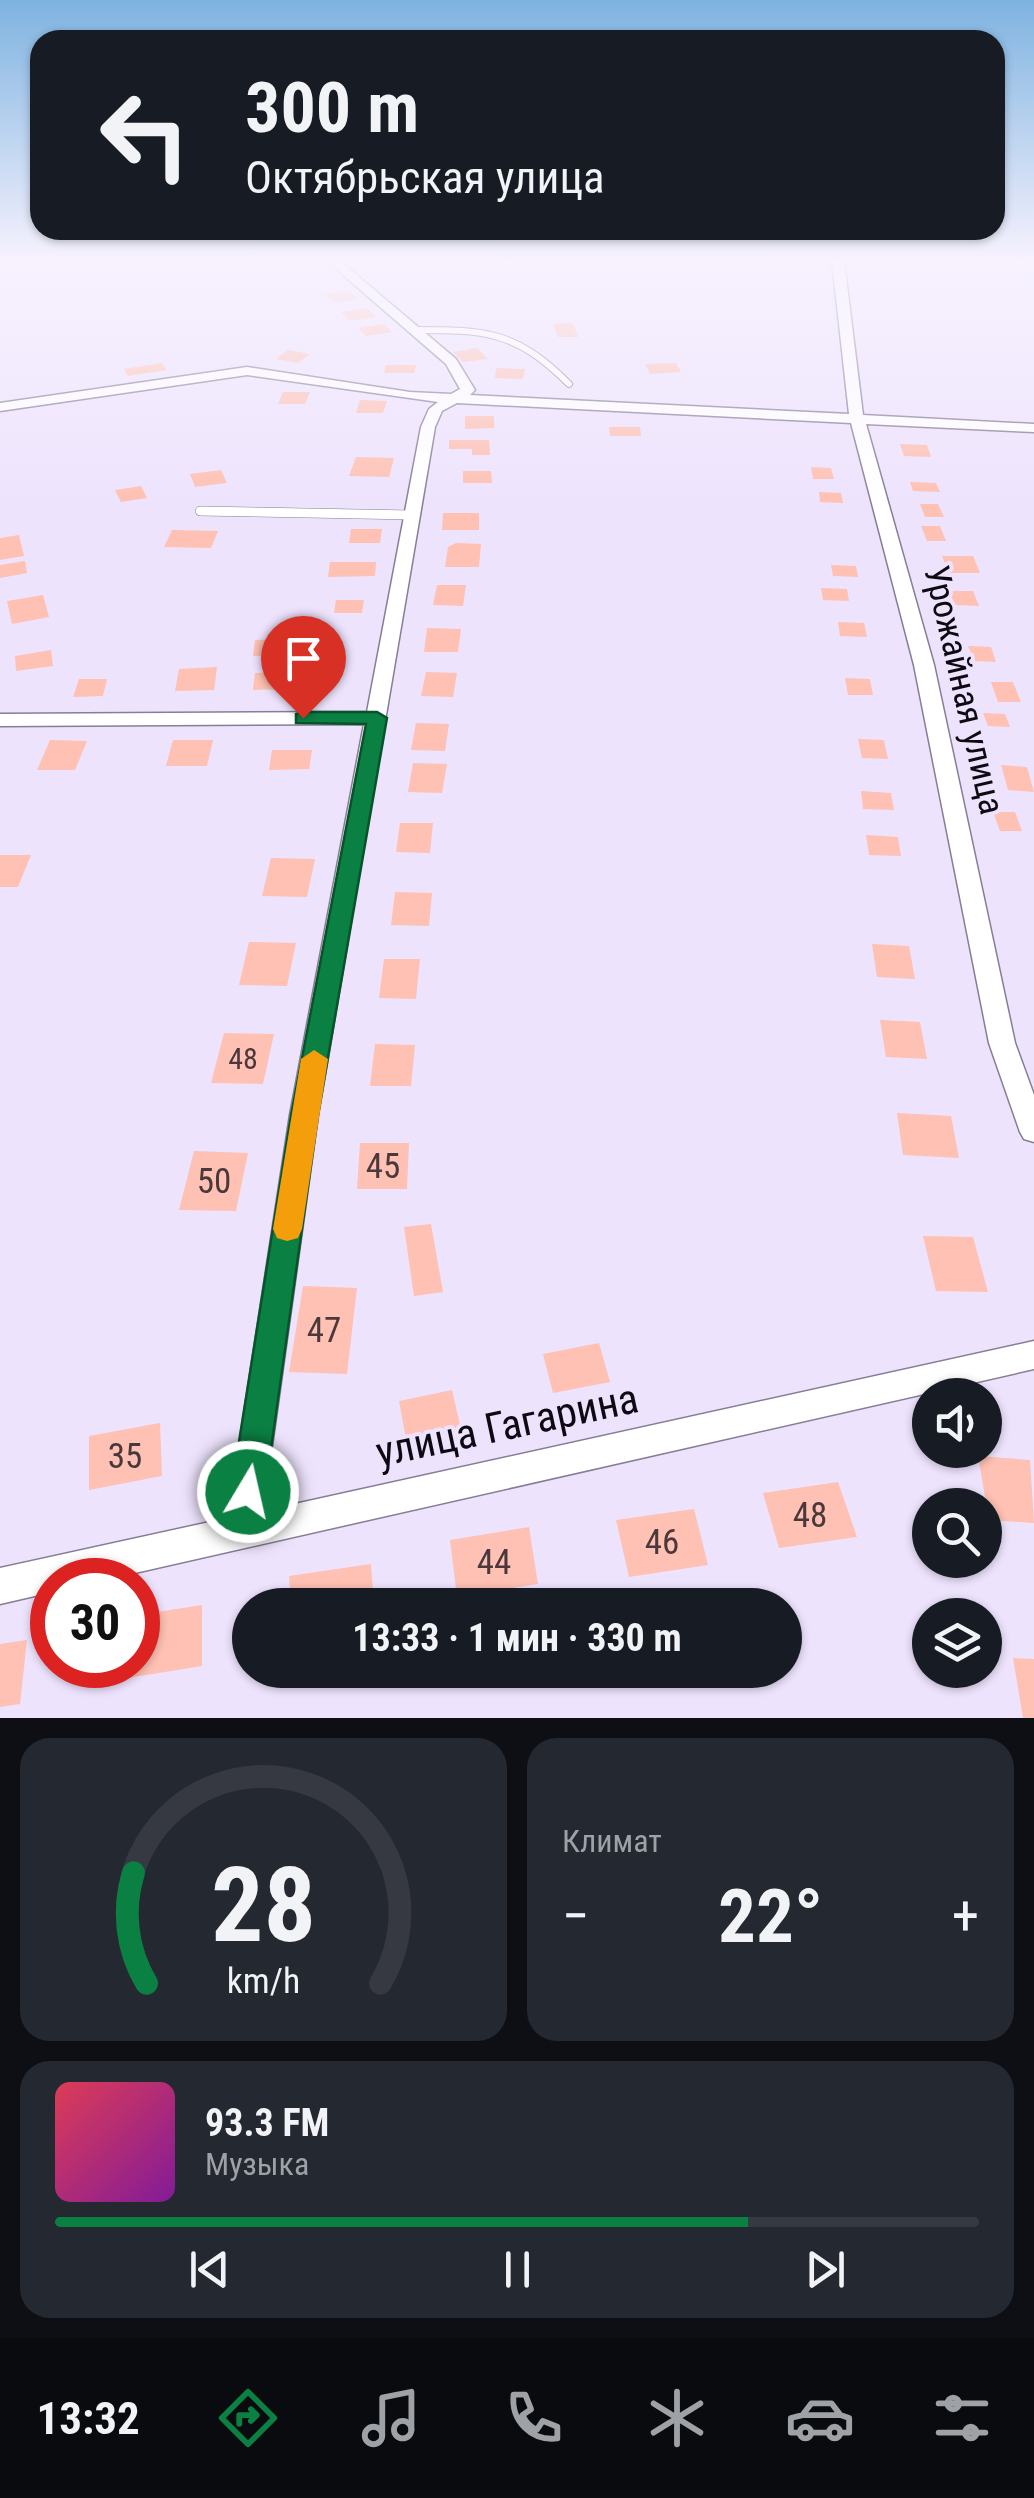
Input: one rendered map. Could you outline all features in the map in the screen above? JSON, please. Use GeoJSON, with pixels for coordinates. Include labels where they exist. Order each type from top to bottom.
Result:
{"type":"FeatureCollection","features":[{"type":"Feature","properties":{"kind":"street"},"geometry":{"type":"LineString","coordinates":[[243,1530],[304,1115],[431,416],[468,390],[451,362],[426,341]]}},
{"type":"Feature","properties":{"kind":"street","name":"Урожайная улица"},"geometry":{"type":"LineString","coordinates":[[844,341],[852,404],[860,418],[924,665],[1002,1043],[1033,1126]]}},
{"type":"Feature","properties":{"kind":"street"},"geometry":{"type":"LineString","coordinates":[[0,407],[247,371],[384,393],[1034,428]]}},
{"type":"Feature","properties":{"kind":"street"},"geometry":{"type":"LineString","coordinates":[[1,722],[377,718]]}},
{"type":"Feature","properties":{"kind":"street","name":"улица Гагарина"},"geometry":{"type":"LineString","coordinates":[[0,1586],[1034,1355]]}},
{"type":"Feature","properties":{"kind":"lane"},"geometry":{"type":"LineString","coordinates":[[523,341],[534,347],[569,384]]}},
{"type":"Feature","properties":{"kind":"lane"},"geometry":{"type":"LineString","coordinates":[[200,511],[413,516]]}},
{"type":"Feature","properties":{"kind":"building"},"geometry":{"type":"Polygon","coordinates":[[[477,348],[488,359],[463,362],[453,352],[477,348]]]}},
{"type":"Feature","properties":{"kind":"building"},"geometry":{"type":"Polygon","coordinates":[[[288,350],[310,354],[298,363],[276,359],[288,350]]]}},
{"type":"Feature","properties":{"kind":"building"},"geometry":{"type":"Polygon","coordinates":[[[162,363],[167,370],[128,376],[124,369],[162,363]]]}},
{"type":"Feature","properties":{"kind":"building"},"geometry":{"type":"Polygon","coordinates":[[[676,363],[681,372],[650,374],[645,364],[676,363]]]}},
{"type":"Feature","properties":{"kind":"building"},"geometry":{"type":"Polygon","coordinates":[[[386,365],[416,365],[414,373],[384,373],[386,365]]]}},
{"type":"Feature","properties":{"kind":"building"},"geometry":{"type":"Polygon","coordinates":[[[496,368],[525,369],[523,379],[495,378],[496,368]]]}},
{"type":"Feature","properties":{"kind":"building"},"geometry":{"type":"Polygon","coordinates":[[[283,392],[310,392],[305,404],[278,404],[283,392]]]}},
{"type":"Feature","properties":{"kind":"building"},"geometry":{"type":"Polygon","coordinates":[[[360,400],[387,401],[383,413],[356,413],[360,400]]]}},
{"type":"Feature","properties":{"kind":"building"},"geometry":{"type":"Polygon","coordinates":[[[465,416],[494,416],[494,428],[465,429],[465,416]]]}},
{"type":"Feature","properties":{"kind":"building"},"geometry":{"type":"Polygon","coordinates":[[[609,427],[640,427],[641,436],[610,436],[609,427]]]}},
{"type":"Feature","properties":{"kind":"building"},"geometry":{"type":"Polygon","coordinates":[[[449,440],[489,440],[490,455],[472,455],[472,449],[449,449],[449,440]]]}},
{"type":"Feature","properties":{"kind":"building"},"geometry":{"type":"Polygon","coordinates":[[[900,444],[927,445],[931,457],[904,456],[900,444]]]}},
{"type":"Feature","properties":{"kind":"building"},"geometry":{"type":"Polygon","coordinates":[[[356,457],[394,458],[389,477],[349,476],[356,457]]]}},
{"type":"Feature","properties":{"kind":"building"},"geometry":{"type":"Polygon","coordinates":[[[811,467],[831,468],[834,479],[813,479],[811,467]]]}},
{"type":"Feature","properties":{"kind":"building"},"geometry":{"type":"Polygon","coordinates":[[[221,470],[227,483],[195,487],[190,474],[221,470]]]}},
{"type":"Feature","properties":{"kind":"building"},"geometry":{"type":"Polygon","coordinates":[[[463,471],[491,471],[492,483],[463,483],[463,471]]]}},
{"type":"Feature","properties":{"kind":"building"},"geometry":{"type":"Polygon","coordinates":[[[910,482],[936,483],[940,492],[913,491],[910,482]]]}},
{"type":"Feature","properties":{"kind":"building"},"geometry":{"type":"Polygon","coordinates":[[[141,486],[147,498],[121,502],[115,490],[141,486]]]}},
{"type":"Feature","properties":{"kind":"building"},"geometry":{"type":"Polygon","coordinates":[[[819,492],[841,493],[843,503],[820,502],[819,492]]]}},
{"type":"Feature","properties":{"kind":"building"},"geometry":{"type":"Polygon","coordinates":[[[920,504],[938,504],[944,517],[925,517],[920,504]]]}},
{"type":"Feature","properties":{"kind":"building"},"geometry":{"type":"Polygon","coordinates":[[[443,513],[479,513],[479,530],[442,530],[443,513]]]}},
{"type":"Feature","properties":{"kind":"building"},"geometry":{"type":"Polygon","coordinates":[[[921,526],[940,526],[946,541],[927,541],[921,526]]]}},
{"type":"Feature","properties":{"kind":"building"},"geometry":{"type":"Polygon","coordinates":[[[351,529],[382,529],[380,543],[349,543],[351,529]]]}},
{"type":"Feature","properties":{"kind":"building"},"geometry":{"type":"Polygon","coordinates":[[[172,530],[218,531],[211,548],[164,547],[172,530]]]}},
{"type":"Feature","properties":{"kind":"building"},"geometry":{"type":"Polygon","coordinates":[[[19,535],[24,556],[0,560],[0,538],[19,535]]]}},
{"type":"Feature","properties":{"kind":"building"},"geometry":{"type":"Polygon","coordinates":[[[456,543],[481,544],[479,567],[445,567],[448,547],[456,543]]]}},
{"type":"Feature","properties":{"kind":"building"},"geometry":{"type":"Polygon","coordinates":[[[942,556],[973,556],[980,573],[949,573],[942,556]]]}},
{"type":"Feature","properties":{"kind":"building"},"geometry":{"type":"Polygon","coordinates":[[[25,561],[27,573],[0,578],[0,565],[25,561]]]}},
{"type":"Feature","properties":{"kind":"building"},"geometry":{"type":"Polygon","coordinates":[[[330,562],[376,562],[375,576],[328,577],[330,562]]]}},
{"type":"Feature","properties":{"kind":"building"},"geometry":{"type":"Polygon","coordinates":[[[831,565],[856,566],[858,577],[833,576],[831,565]]]}},
{"type":"Feature","properties":{"kind":"building"},"geometry":{"type":"Polygon","coordinates":[[[437,585],[466,585],[463,606],[433,605],[437,585]]]}},
{"type":"Feature","properties":{"kind":"building"},"geometry":{"type":"Polygon","coordinates":[[[821,588],[847,589],[849,601],[823,600],[821,588]]]}},
{"type":"Feature","properties":{"kind":"building"},"geometry":{"type":"Polygon","coordinates":[[[949,591],[973,591],[979,606],[955,605],[949,591]]]}},
{"type":"Feature","properties":{"kind":"building"},"geometry":{"type":"Polygon","coordinates":[[[43,595],[49,617],[12,624],[7,601],[43,595]]]}},
{"type":"Feature","properties":{"kind":"building"},"geometry":{"type":"Polygon","coordinates":[[[336,600],[364,600],[362,613],[334,613],[336,600]]]}},
{"type":"Feature","properties":{"kind":"building"},"geometry":{"type":"Polygon","coordinates":[[[838,622],[864,623],[867,637],[840,636],[838,622]]]}},
{"type":"Feature","properties":{"kind":"building"},"geometry":{"type":"Polygon","coordinates":[[[427,628],[461,629],[458,652],[424,652],[427,628]]]}},
{"type":"Feature","properties":{"kind":"building"},"geometry":{"type":"Polygon","coordinates":[[[315,638],[314,654],[253,656],[255,640],[315,638]]]}},
{"type":"Feature","properties":{"kind":"building"},"geometry":{"type":"Polygon","coordinates":[[[968,646],[991,647],[996,662],[974,661],[968,646]]]}},
{"type":"Feature","properties":{"kind":"building"},"geometry":{"type":"Polygon","coordinates":[[[51,650],[53,666],[16,671],[15,656],[51,650]]]}},
{"type":"Feature","properties":{"kind":"building"},"geometry":{"type":"Polygon","coordinates":[[[217,667],[214,690],[175,691],[179,669],[217,667]]]}},
{"type":"Feature","properties":{"kind":"building"},"geometry":{"type":"Polygon","coordinates":[[[333,670],[333,687],[253,690],[255,673],[333,670]]]}},
{"type":"Feature","properties":{"kind":"building"},"geometry":{"type":"Polygon","coordinates":[[[426,672],[457,673],[453,697],[421,696],[426,672]]]}},
{"type":"Feature","properties":{"kind":"building"},"geometry":{"type":"Polygon","coordinates":[[[845,678],[870,679],[873,695],[848,695],[845,678]]]}},
{"type":"Feature","properties":{"kind":"building"},"geometry":{"type":"Polygon","coordinates":[[[79,679],[107,679],[103,696],[73,697],[79,679]]]}},
{"type":"Feature","properties":{"kind":"building"},"geometry":{"type":"Polygon","coordinates":[[[991,682],[1013,682],[1021,702],[998,702],[991,682]]]}},
{"type":"Feature","properties":{"kind":"building"},"geometry":{"type":"Polygon","coordinates":[[[983,713],[1005,714],[1010,727],[988,726],[983,713]]]}},
{"type":"Feature","properties":{"kind":"building"},"geometry":{"type":"Polygon","coordinates":[[[416,723],[449,724],[445,751],[411,750],[416,723]]]}},
{"type":"Feature","properties":{"kind":"building"},"geometry":{"type":"Polygon","coordinates":[[[858,739],[884,740],[888,759],[862,758],[858,739]]]}},
{"type":"Feature","properties":{"kind":"building"},"geometry":{"type":"Polygon","coordinates":[[[50,740],[87,741],[75,770],[37,770],[50,740]]]}},
{"type":"Feature","properties":{"kind":"building"},"geometry":{"type":"Polygon","coordinates":[[[173,740],[213,740],[207,766],[166,766],[173,740]]]}},
{"type":"Feature","properties":{"kind":"building"},"geometry":{"type":"Polygon","coordinates":[[[272,750],[312,750],[309,769],[269,770],[272,750]]]}},
{"type":"Feature","properties":{"kind":"building"},"geometry":{"type":"Polygon","coordinates":[[[413,763],[447,764],[442,793],[408,792],[413,763]]]}},
{"type":"Feature","properties":{"kind":"building"},"geometry":{"type":"Polygon","coordinates":[[[1001,765],[1027,767],[1034,792],[1008,790],[1001,765]]]}},
{"type":"Feature","properties":{"kind":"building"},"geometry":{"type":"Polygon","coordinates":[[[861,791],[891,793],[894,810],[863,809],[861,791]]]}},
{"type":"Feature","properties":{"kind":"building"},"geometry":{"type":"Polygon","coordinates":[[[993,812],[1015,812],[1022,831],[1000,831],[993,812]]]}},
{"type":"Feature","properties":{"kind":"building"},"geometry":{"type":"Polygon","coordinates":[[[400,823],[433,823],[430,853],[396,852],[400,823]]]}},
{"type":"Feature","properties":{"kind":"building"},"geometry":{"type":"Polygon","coordinates":[[[866,835],[898,837],[901,856],[869,855],[866,835]]]}},
{"type":"Feature","properties":{"kind":"building"},"geometry":{"type":"Polygon","coordinates":[[[0,855],[31,855],[18,887],[0,887],[0,855]]]}},
{"type":"Feature","properties":{"kind":"building"},"geometry":{"type":"Polygon","coordinates":[[[271,858],[315,859],[307,897],[262,896],[271,858]]]}},
{"type":"Feature","properties":{"kind":"building"},"geometry":{"type":"Polygon","coordinates":[[[395,892],[432,893],[429,926],[391,925],[395,892]]]}},
{"type":"Feature","properties":{"kind":"building"},"geometry":{"type":"Polygon","coordinates":[[[249,942],[296,943],[287,986],[239,985],[249,942]]]}},
{"type":"Feature","properties":{"kind":"building"},"geometry":{"type":"Polygon","coordinates":[[[872,944],[909,946],[915,979],[877,977],[872,944]]]}},
{"type":"Feature","properties":{"kind":"building"},"geometry":{"type":"Polygon","coordinates":[[[384,959],[420,959],[416,999],[379,998],[384,959]]]}},
{"type":"Feature","properties":{"kind":"building"},"geometry":{"type":"Polygon","coordinates":[[[880,1020],[920,1022],[927,1059],[886,1057],[880,1020]]]}},
{"type":"Feature","properties":{"kind":"building"},"geometry":{"type":"Polygon","coordinates":[[[224,1033],[274,1034],[263,1084],[211,1083],[224,1033]]]}},
{"type":"Feature","properties":{"kind":"building"},"geometry":{"type":"Polygon","coordinates":[[[375,1044],[415,1045],[411,1086],[370,1086],[375,1044]]]}},
{"type":"Feature","properties":{"kind":"building"},"geometry":{"type":"Polygon","coordinates":[[[897,1113],[951,1116],[959,1158],[903,1155],[897,1113]]]}},
{"type":"Feature","properties":{"kind":"building"},"geometry":{"type":"Polygon","coordinates":[[[360,1143],[409,1143],[407,1189],[357,1189],[360,1143]]]}},
{"type":"Feature","properties":{"kind":"building"},"geometry":{"type":"Polygon","coordinates":[[[194,1151],[248,1153],[236,1211],[179,1210],[194,1151]]]}},
{"type":"Feature","properties":{"kind":"building"},"geometry":{"type":"Polygon","coordinates":[[[431,1224],[443,1292],[414,1296],[404,1227],[431,1224]]]}},
{"type":"Feature","properties":{"kind":"building"},"geometry":{"type":"Polygon","coordinates":[[[923,1236],[973,1237],[988,1292],[936,1291],[923,1236]]]}},
{"type":"Feature","properties":{"kind":"building"},"geometry":{"type":"Polygon","coordinates":[[[303,1286],[357,1288],[347,1374],[289,1372],[303,1286]]]}},
{"type":"Feature","properties":{"kind":"building"},"geometry":{"type":"Polygon","coordinates":[[[599,1343],[610,1382],[553,1393],[543,1354],[599,1343]]]}},
{"type":"Feature","properties":{"kind":"building"},"geometry":{"type":"Polygon","coordinates":[[[452,1390],[463,1438],[408,1450],[399,1401],[452,1390]]]}},
{"type":"Feature","properties":{"kind":"building"},"geometry":{"type":"Polygon","coordinates":[[[160,1423],[162,1476],[89,1490],[89,1436],[160,1423]]]}},
{"type":"Feature","properties":{"kind":"building"},"geometry":{"type":"Polygon","coordinates":[[[1002,1458],[1030,1460],[1034,1523],[1002,1521],[1002,1488],[984,1488],[980,1468],[1002,1468],[1002,1458]]]}},
{"type":"Feature","properties":{"kind":"building"},"geometry":{"type":"Polygon","coordinates":[[[838,1482],[857,1537],[779,1548],[763,1493],[838,1482]]]}},
{"type":"Feature","properties":{"kind":"building"},"geometry":{"type":"Polygon","coordinates":[[[694,1509],[708,1565],[629,1577],[616,1520],[694,1509]]]}},
{"type":"Feature","properties":{"kind":"building"},"geometry":{"type":"Polygon","coordinates":[[[529,1527],[538,1584],[456,1588],[450,1540],[529,1527]]]}},
{"type":"Feature","properties":{"kind":"building"},"geometry":{"type":"Polygon","coordinates":[[[371,1564],[373,1588],[290,1588],[289,1576],[371,1564]]]}},
{"type":"Feature","properties":{"kind":"building"},"geometry":{"type":"Polygon","coordinates":[[[202,1605],[202,1666],[160,1673],[160,1612],[202,1605]]]}},
{"type":"Feature","properties":{"kind":"building"},"geometry":{"type":"Polygon","coordinates":[[[27,1640],[20,1704],[0,1707],[0,1644],[27,1640]]]}},
{"type":"Feature","properties":{"kind":"building"},"geometry":{"type":"Polygon","coordinates":[[[1013,1658],[1034,1659],[1034,1718],[1023,1718],[1013,1658]]]}},
{"type":"Feature","properties":{"kind":"slow traffic"},"geometry":{"type":"LineString","coordinates":[[287,1229],[314,1059]]}},
{"type":"Feature","properties":{"kind":"route"},"geometry":{"type":"LineString","coordinates":[[248,1492],[304,1115],[377,718],[303,718]]}}]}
